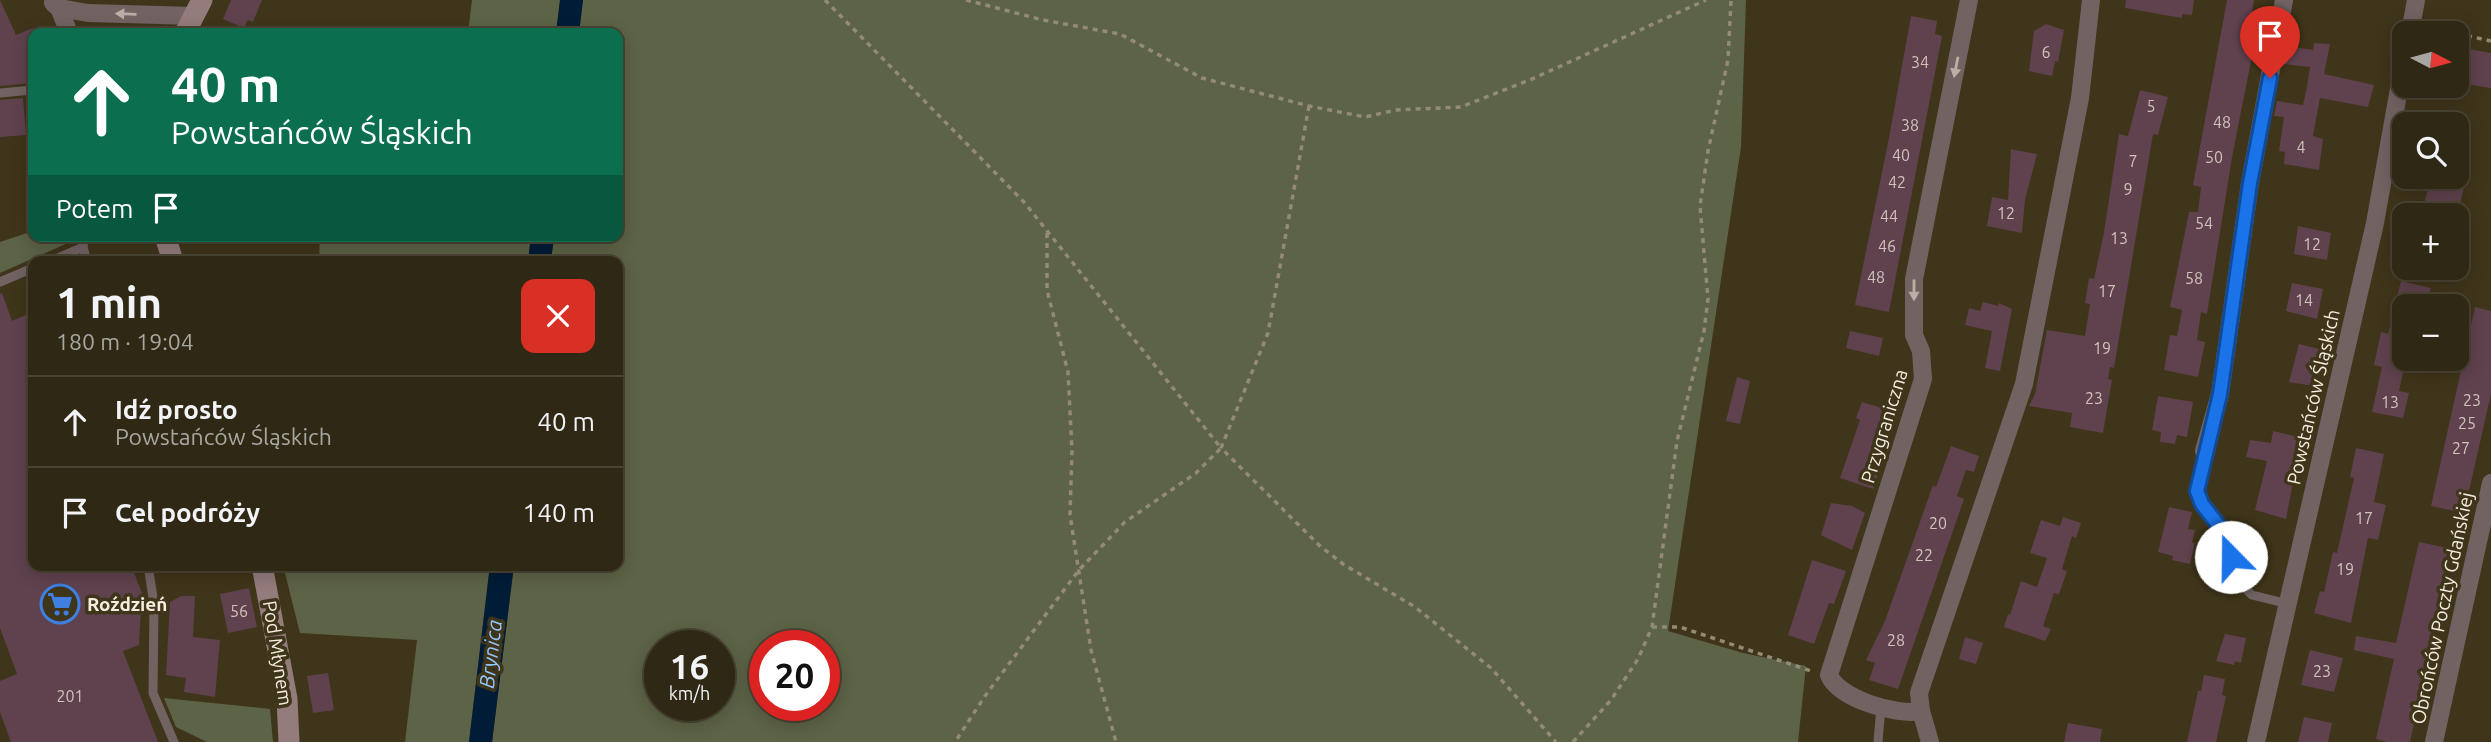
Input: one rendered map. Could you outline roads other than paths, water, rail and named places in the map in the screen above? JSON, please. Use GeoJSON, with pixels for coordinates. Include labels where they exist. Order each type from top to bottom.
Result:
{"type":"FeatureCollection","features":[{"type":"Feature","properties":{"kind":"street","name":"Przygraniczna"},"geometry":{"type":"LineString","coordinates":[[1881,706],[1846,695],[1834,685],[1829,675],[1923,379],[1922,351],[1914,335],[1914,279],[1969,0]]}},
{"type":"Feature","properties":{"kind":"street"},"geometry":{"type":"LineString","coordinates":[[1930,742],[1919,693],[2024,384],[2080,98],[2091,0]]}},
{"type":"Feature","properties":{"kind":"street"},"geometry":{"type":"LineString","coordinates":[[2204,451],[2220,394],[2250,183],[2284,0]]}},
{"type":"Feature","properties":{"kind":"street"},"geometry":{"type":"LineString","coordinates":[[2412,21],[2416,0]]}},
{"type":"Feature","properties":{"kind":"street"},"geometry":{"type":"LineString","coordinates":[[54,4],[88,13],[193,17]]}},
{"type":"Feature","properties":{"kind":"street"},"geometry":{"type":"LineString","coordinates":[[54,4],[66,28]]}},
{"type":"Feature","properties":{"kind":"street","name":"Powstańców Śląskich"},"geometry":{"type":"LineString","coordinates":[[2256,742],[2375,223],[2397,98]]}},
{"type":"Feature","properties":{"kind":"street","name":"Obrońców Poczty Gdańskiej"},"geometry":{"type":"LineString","coordinates":[[2434,742],[2491,483]]}},
{"type":"Feature","properties":{"kind":"street","name":"Pod Młynem"},"geometry":{"type":"LineString","coordinates":[[263,571],[287,699],[289,742]]}},
{"type":"Feature","properties":{"kind":"street"},"geometry":{"type":"LineString","coordinates":[[1881,706],[1909,713],[1921,711]]}},
{"type":"Feature","properties":{"kind":"lane"},"geometry":{"type":"LineString","coordinates":[[0,93],[28,90]]}},
{"type":"Feature","properties":{"kind":"lane"},"geometry":{"type":"LineString","coordinates":[[83,242],[86,256]]}},
{"type":"Feature","properties":{"kind":"lane"},"geometry":{"type":"LineString","coordinates":[[62,256],[83,247]]}},
{"type":"Feature","properties":{"kind":"lane"},"geometry":{"type":"LineString","coordinates":[[0,282],[28,270]]}},
{"type":"Feature","properties":{"kind":"lane"},"geometry":{"type":"LineString","coordinates":[[2204,451],[2197,491],[2202,504],[2226,535],[2241,584],[2252,595],[2288,604]]}},
{"type":"Feature","properties":{"kind":"lane"},"geometry":{"type":"LineString","coordinates":[[149,571],[154,604],[153,693],[174,742]]}},
{"type":"Feature","properties":{"kind":"lane"},"geometry":{"type":"LineString","coordinates":[[1878,742],[1881,706]]}},
{"type":"Feature","properties":{"kind":"water"},"geometry":{"type":"Polygon","coordinates":[[[560,0],[583,0],[580,28],[557,28],[560,0]]]}},
{"type":"Feature","properties":{"kind":"water"},"geometry":{"type":"Polygon","coordinates":[[[530,242],[553,242],[552,256],[529,256],[530,242]]]}},
{"type":"Feature","properties":{"kind":"water","name":"Brynica"},"geometry":{"type":"Polygon","coordinates":[[[489,571],[513,571],[492,742],[469,742],[489,571]]]}},
{"type":"Feature","properties":{"kind":"place","name":"Roździeń"},"geometry":{"type":"Point","coordinates":[60,604]}}]}
